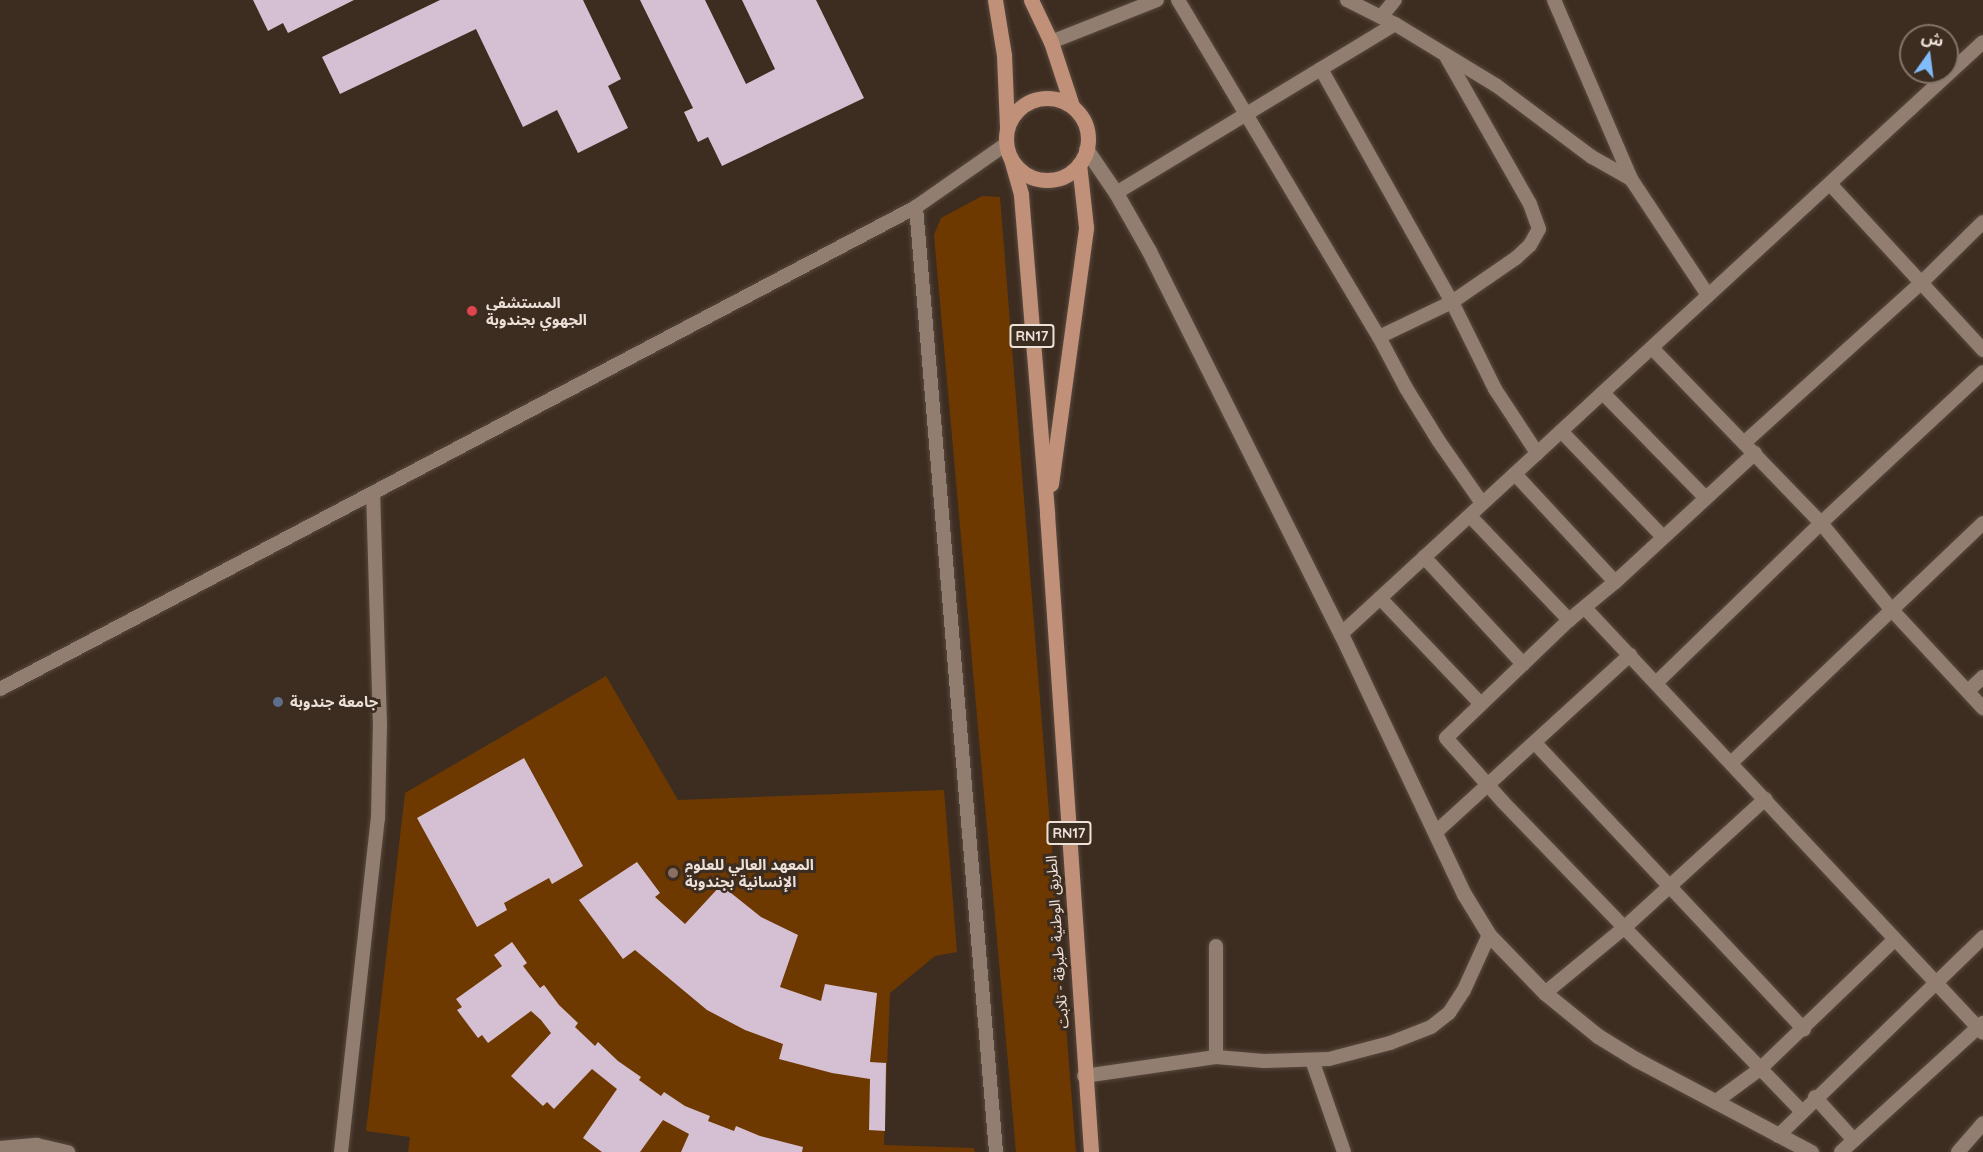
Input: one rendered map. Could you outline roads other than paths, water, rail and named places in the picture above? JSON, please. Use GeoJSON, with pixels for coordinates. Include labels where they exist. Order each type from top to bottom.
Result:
{"type":"FeatureCollection","features":[{"type":"Feature","properties":{"kind":"main road","name":"RN17"},"geometry":{"type":"LineString","coordinates":[[995,0],[1004,55],[1006,144],[1011,159]]}},
{"type":"Feature","properties":{"kind":"main road"},"geometry":{"type":"LineString","coordinates":[[1011,159],[1020,170],[1031,177],[1044,180],[1070,173],[1079,164],[1086,149],[1085,126],[1072,106],[1051,42],[1031,0]]}},
{"type":"Feature","properties":{"kind":"main road"},"geometry":{"type":"LineString","coordinates":[[1007,128],[1012,116],[1022,106],[1034,100],[1047,98],[1072,106]]}},
{"type":"Feature","properties":{"kind":"main road","name":"الطريق الوطنية طبرقة - تلابت"},"geometry":{"type":"LineString","coordinates":[[1011,159],[1021,195],[1047,514],[1091,1152]]}},
{"type":"Feature","properties":{"kind":"main road","name":"الطريق الوطنية طبرقة - تلابت"},"geometry":{"type":"LineString","coordinates":[[1047,514],[1086,227],[1079,164]]}},
{"type":"Feature","properties":{"kind":"street"},"geometry":{"type":"LineString","coordinates":[[1051,42],[1156,0]]}},
{"type":"Feature","properties":{"kind":"street"},"geometry":{"type":"LineString","coordinates":[[1178,0],[1438,440],[1482,502]]}},
{"type":"Feature","properties":{"kind":"street"},"geometry":{"type":"LineString","coordinates":[[1347,0],[1395,24],[1512,96],[1592,157],[1631,179]]}},
{"type":"Feature","properties":{"kind":"street"},"geometry":{"type":"LineString","coordinates":[[1381,17],[1395,0]]}},
{"type":"Feature","properties":{"kind":"street"},"geometry":{"type":"LineString","coordinates":[[1554,0],[1631,179],[1707,294]]}},
{"type":"Feature","properties":{"kind":"street"},"geometry":{"type":"LineString","coordinates":[[1116,192],[1395,24]]}},
{"type":"Feature","properties":{"kind":"street"},"geometry":{"type":"LineString","coordinates":[[1341,634],[1652,348],[1707,294],[1983,42]]}},
{"type":"Feature","properties":{"kind":"street"},"geometry":{"type":"LineString","coordinates":[[1379,337],[1452,302],[1516,258],[1537,235],[1539,224],[1530,204],[1446,56]]}},
{"type":"Feature","properties":{"kind":"street"},"geometry":{"type":"LineString","coordinates":[[1321,69],[1452,302],[1495,389],[1537,453]]}},
{"type":"Feature","properties":{"kind":"street"},"geometry":{"type":"LineString","coordinates":[[0,689],[916,207],[1006,144]]}},
{"type":"Feature","properties":{"kind":"street"},"geometry":{"type":"LineString","coordinates":[[1086,149],[1116,192],[1149,251],[1341,634],[1471,908],[1489,936],[1545,993],[1598,1036],[1715,1102],[1811,1152]]}},
{"type":"Feature","properties":{"kind":"street"},"geometry":{"type":"LineString","coordinates":[[1830,184],[1983,350]]}},
{"type":"Feature","properties":{"kind":"street"},"geometry":{"type":"LineString","coordinates":[[916,207],[996,1152]]}},
{"type":"Feature","properties":{"kind":"street"},"geometry":{"type":"LineString","coordinates":[[1745,442],[1922,283],[1983,222]]}},
{"type":"Feature","properties":{"kind":"street"},"geometry":{"type":"LineString","coordinates":[[1652,348],[1821,523],[1890,608],[1983,708]]}},
{"type":"Feature","properties":{"kind":"street"},"geometry":{"type":"LineString","coordinates":[[1656,683],[1821,523],[1983,372]]}},
{"type":"Feature","properties":{"kind":"street"},"geometry":{"type":"LineString","coordinates":[[1603,393],[1705,497]]}},
{"type":"Feature","properties":{"kind":"street"},"geometry":{"type":"LineString","coordinates":[[1561,431],[1663,537]]}},
{"type":"Feature","properties":{"kind":"street"},"geometry":{"type":"LineString","coordinates":[[1755,453],[1615,582],[1569,620],[1446,738],[1489,786],[1801,1111]]}},
{"type":"Feature","properties":{"kind":"street"},"geometry":{"type":"LineString","coordinates":[[1515,474],[1615,582]]}},
{"type":"Feature","properties":{"kind":"street"},"geometry":{"type":"LineString","coordinates":[[341,1152],[378,818],[380,726],[373,494]]}},
{"type":"Feature","properties":{"kind":"street"},"geometry":{"type":"LineString","coordinates":[[1470,516],[1569,620]]}},
{"type":"Feature","properties":{"kind":"street"},"geometry":{"type":"LineString","coordinates":[[1731,762],[1890,608],[1983,523]]}},
{"type":"Feature","properties":{"kind":"street"},"geometry":{"type":"LineString","coordinates":[[1424,557],[1522,664]]}},
{"type":"Feature","properties":{"kind":"street"},"geometry":{"type":"LineString","coordinates":[[1380,598],[1480,703]]}},
{"type":"Feature","properties":{"kind":"street"},"geometry":{"type":"LineString","coordinates":[[1585,608],[1981,1028],[1841,1152]]}},
{"type":"Feature","properties":{"kind":"street"},"geometry":{"type":"LineString","coordinates":[[1436,832],[1630,655]]}},
{"type":"Feature","properties":{"kind":"street"},"geometry":{"type":"LineString","coordinates":[[1968,691],[1983,678]]}},
{"type":"Feature","properties":{"kind":"street"},"geometry":{"type":"LineString","coordinates":[[1535,743],[1804,1029]]}},
{"type":"Feature","properties":{"kind":"street"},"geometry":{"type":"LineString","coordinates":[[1545,993],[1625,927],[1765,799]]}},
{"type":"Feature","properties":{"kind":"street"},"geometry":{"type":"LineString","coordinates":[[1084,1076],[1216,1057],[1312,1060],[1346,1056],[1390,1043],[1431,1027],[1442,1019],[1464,990],[1489,936]]}},
{"type":"Feature","properties":{"kind":"street"},"geometry":{"type":"LineString","coordinates":[[1778,1136],[1815,1097],[1983,937]]}},
{"type":"Feature","properties":{"kind":"street"},"geometry":{"type":"LineString","coordinates":[[1715,1102],[1761,1069],[1895,939]]}},
{"type":"Feature","properties":{"kind":"street"},"geometry":{"type":"LineString","coordinates":[[1216,946],[1216,1057]]}},
{"type":"Feature","properties":{"kind":"street"},"geometry":{"type":"LineString","coordinates":[[1312,1060],[1344,1152]]}},
{"type":"Feature","properties":{"kind":"street"},"geometry":{"type":"LineString","coordinates":[[1815,1097],[1853,1139]]}},
{"type":"Feature","properties":{"kind":"street"},"geometry":{"type":"LineString","coordinates":[[1958,1152],[1983,1123]]}},
{"type":"Feature","properties":{"kind":"street"},"geometry":{"type":"LineString","coordinates":[[0,1148],[37,1145],[68,1152]]}},
{"type":"Feature","properties":{"kind":"place","name":"المستشفى الجهوي بجندوبة"},"geometry":{"type":"Point","coordinates":[472,311]}},
{"type":"Feature","properties":{"kind":"place","name":"جامعة جندوبة"},"geometry":{"type":"Point","coordinates":[278,702]}},
{"type":"Feature","properties":{"kind":"place","name":"المعهد العالي للعلوم الإنسانية بجندوبة"},"geometry":{"type":"Point","coordinates":[673,873]}}]}
